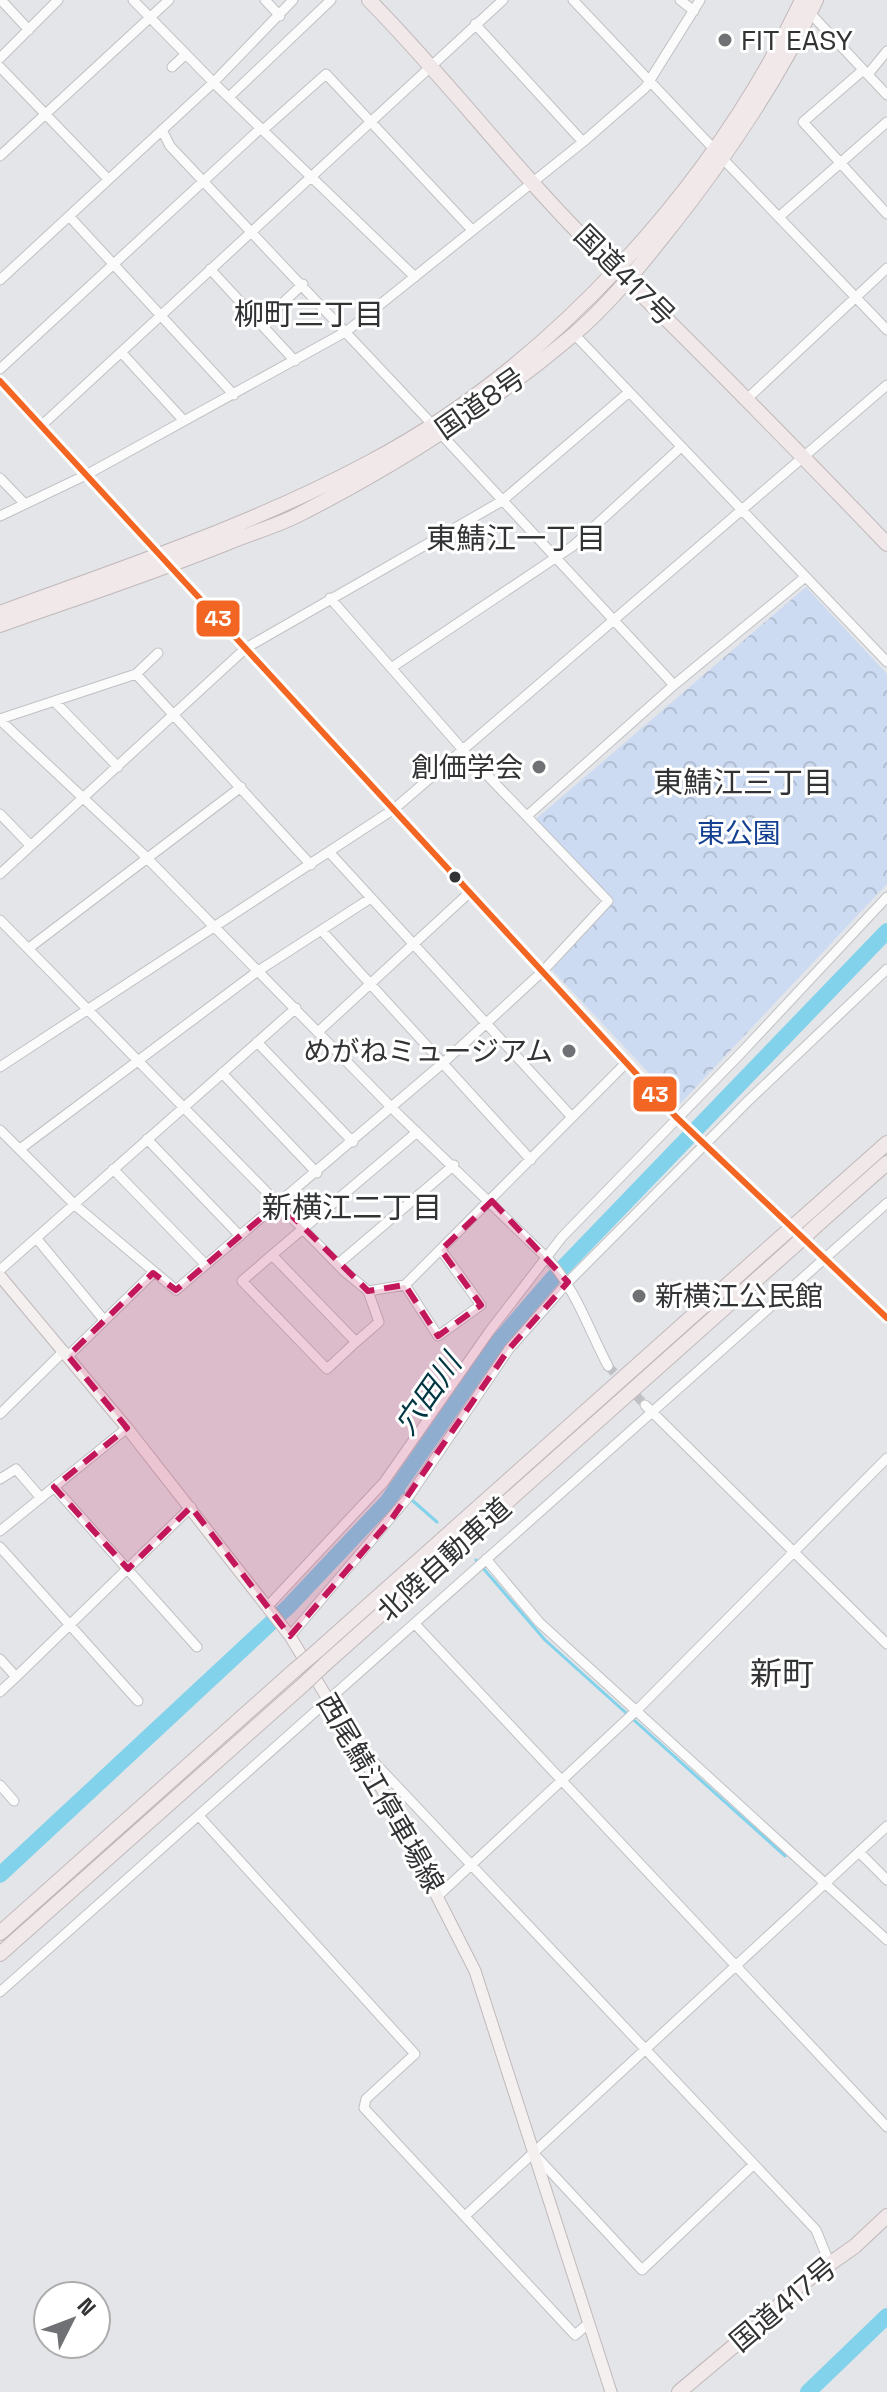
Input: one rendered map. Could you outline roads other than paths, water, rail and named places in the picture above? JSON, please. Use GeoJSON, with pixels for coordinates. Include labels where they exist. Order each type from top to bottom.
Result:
{"type":"FeatureCollection","features":[{"type":"Feature","properties":{"kind":"highway","name":"国道417号"},"geometry":{"type":"LineString","coordinates":[[369,0],[433,65],[533,180],[616,268],[748,398],[887,544]]}},
{"type":"Feature","properties":{"kind":"highway","name":"国道8号"},"geometry":{"type":"LineString","coordinates":[[435,428],[555,331],[667,210],[758,82],[804,4]]}},
{"type":"Feature","properties":{"kind":"highway","name":"国道8号"},"geometry":{"type":"LineString","coordinates":[[0,613],[299,515],[574,334],[629,279],[724,160],[779,72],[804,4]]}},
{"type":"Feature","properties":{"kind":"highway","name":"国道8号"},"geometry":{"type":"LineString","coordinates":[[0,625],[163,560]]}},
{"type":"Feature","properties":{"kind":"highway","name":"北陸自動車道"},"geometry":{"type":"LineString","coordinates":[[0,1954],[304,1684],[811,1220],[887,1143]]}},
{"type":"Feature","properties":{"kind":"highway","name":"北陸自動車道"},"geometry":{"type":"LineString","coordinates":[[811,1220],[887,1163]]}},
{"type":"Feature","properties":{"kind":"highway","name":"北陸自動車道"},"geometry":{"type":"LineString","coordinates":[[0,1933],[296,1669],[787,1242]]}},
{"type":"Feature","properties":{"kind":"highway","name":"国道417号"},"geometry":{"type":"LineString","coordinates":[[679,2392],[887,2216]]}},
{"type":"Feature","properties":{"kind":"main road","name":"西尾鯖江停車場線"},"geometry":{"type":"LineString","coordinates":[[0,1276],[191,1507],[287,1632],[386,1796],[475,1971],[611,2392]]}},
{"type":"Feature","properties":{"kind":"street"},"geometry":{"type":"LineString","coordinates":[[1,0],[29,30]]}},
{"type":"Feature","properties":{"kind":"street"},"geometry":{"type":"LineString","coordinates":[[0,58],[58,0]]}},
{"type":"Feature","properties":{"kind":"street"},"geometry":{"type":"LineString","coordinates":[[133,0],[415,277]]}},
{"type":"Feature","properties":{"kind":"street"},"geometry":{"type":"LineString","coordinates":[[0,156],[169,0]]}},
{"type":"Feature","properties":{"kind":"street"},"geometry":{"type":"LineString","coordinates":[[265,0],[280,16]]}},
{"type":"Feature","properties":{"kind":"street"},"geometry":{"type":"LineString","coordinates":[[0,280],[214,82],[293,0]]}},
{"type":"Feature","properties":{"kind":"street"},"geometry":{"type":"LineString","coordinates":[[229,97],[331,0]]}},
{"type":"Feature","properties":{"kind":"street"},"geometry":{"type":"LineString","coordinates":[[573,0],[713,148]]}},
{"type":"Feature","properties":{"kind":"street"},"geometry":{"type":"LineString","coordinates":[[680,0],[694,11]]}},
{"type":"Feature","properties":{"kind":"street"},"geometry":{"type":"LineString","coordinates":[[0,516],[86,475],[347,331],[583,142],[650,80],[700,0]]}},
{"type":"Feature","properties":{"kind":"street"},"geometry":{"type":"LineString","coordinates":[[41,426],[160,319],[497,2]]}},
{"type":"Feature","properties":{"kind":"street"},"geometry":{"type":"LineString","coordinates":[[804,4],[887,95]]}},
{"type":"Feature","properties":{"kind":"street"},"geometry":{"type":"LineString","coordinates":[[475,24],[583,142]]}},
{"type":"Feature","properties":{"kind":"street"},"geometry":{"type":"LineString","coordinates":[[887,51],[866,72],[803,122],[887,214]]}},
{"type":"Feature","properties":{"kind":"street"},"geometry":{"type":"LineString","coordinates":[[172,67],[186,54]]}},
{"type":"Feature","properties":{"kind":"street"},"geometry":{"type":"LineString","coordinates":[[0,67],[108,179]]}},
{"type":"Feature","properties":{"kind":"street"},"geometry":{"type":"LineString","coordinates":[[0,369],[205,180],[326,74],[472,230]]}},
{"type":"Feature","properties":{"kind":"street"},"geometry":{"type":"LineString","coordinates":[[780,216],[887,122]]}},
{"type":"Feature","properties":{"kind":"street"},"geometry":{"type":"LineString","coordinates":[[162,130],[170,146],[347,331],[554,559],[674,685]]}},
{"type":"Feature","properties":{"kind":"street"},"geometry":{"type":"LineString","coordinates":[[724,160],[887,330]]}},
{"type":"Feature","properties":{"kind":"street"},"geometry":{"type":"LineString","coordinates":[[69,216],[160,319],[234,395]]}},
{"type":"Feature","properties":{"kind":"street"},"geometry":{"type":"LineString","coordinates":[[748,398],[887,268]]}},
{"type":"Feature","properties":{"kind":"street"},"geometry":{"type":"LineString","coordinates":[[210,269],[295,361]]}},
{"type":"Feature","properties":{"kind":"street"},"geometry":{"type":"LineString","coordinates":[[260,324],[303,284]]}},
{"type":"Feature","properties":{"kind":"street"},"geometry":{"type":"LineString","coordinates":[[574,334],[887,662]]}},
{"type":"Feature","properties":{"kind":"street"},"geometry":{"type":"LineString","coordinates":[[121,352],[184,421]]}},
{"type":"Feature","properties":{"kind":"street"},"geometry":{"type":"LineString","coordinates":[[0,381],[676,1117],[887,1318]]}},
{"type":"Feature","properties":{"kind":"street"},"geometry":{"type":"LineString","coordinates":[[1,1064],[394,809],[887,385]]}},
{"type":"Feature","properties":{"kind":"street"},"geometry":{"type":"LineString","coordinates":[[0,874],[246,648],[502,501],[628,393]]}},
{"type":"Feature","properties":{"kind":"street"},"geometry":{"type":"LineString","coordinates":[[391,668],[573,546],[680,448]]}},
{"type":"Feature","properties":{"kind":"street"},"geometry":{"type":"LineString","coordinates":[[0,478],[24,503]]}},
{"type":"Feature","properties":{"kind":"street"},"geometry":{"type":"LineString","coordinates":[[528,815],[674,685],[804,578]]}},
{"type":"Feature","properties":{"kind":"street"},"geometry":{"type":"LineString","coordinates":[[0,1130],[75,1205],[176,1290],[317,1173],[487,1024],[543,971],[608,901],[463,750],[330,598]]}},
{"type":"Feature","properties":{"kind":"street"},"geometry":{"type":"LineString","coordinates":[[0,719],[56,703],[136,674],[158,653]]}},
{"type":"Feature","properties":{"kind":"street"},"geometry":{"type":"LineString","coordinates":[[136,674],[311,865]]}},
{"type":"Feature","properties":{"kind":"street"},"geometry":{"type":"LineString","coordinates":[[56,703],[118,767]]}},
{"type":"Feature","properties":{"kind":"street"},"geometry":{"type":"LineString","coordinates":[[0,719],[148,860],[417,1132],[492,1201],[548,1259],[567,1280],[582,1318],[608,1366]]}},
{"type":"Feature","properties":{"kind":"street"},"geometry":{"type":"LineString","coordinates":[[29,948],[241,787]]}},
{"type":"Feature","properties":{"kind":"street"},"geometry":{"type":"LineString","coordinates":[[0,814],[30,845]]}},
{"type":"Feature","properties":{"kind":"street"},"geometry":{"type":"LineString","coordinates":[[330,853],[572,1117]]}},
{"type":"Feature","properties":{"kind":"street"},"geometry":{"type":"LineString","coordinates":[[319,1031],[469,893]]}},
{"type":"Feature","properties":{"kind":"street"},"geometry":{"type":"LineString","coordinates":[[268,1608],[384,1482],[489,1332],[562,1237],[887,897]]}},
{"type":"Feature","properties":{"kind":"street"},"geometry":{"type":"LineString","coordinates":[[20,1149],[258,971],[371,898]]}},
{"type":"Feature","properties":{"kind":"street"},"geometry":{"type":"LineString","coordinates":[[0,920],[90,1008],[304,1227],[338,1264],[368,1291],[379,1322],[327,1369],[242,1281],[304,1227],[417,1132]]}},
{"type":"Feature","properties":{"kind":"street"},"geometry":{"type":"LineString","coordinates":[[322,931],[531,1160]]}},
{"type":"Feature","properties":{"kind":"street"},"geometry":{"type":"LineString","coordinates":[[287,1632],[410,1495],[509,1349],[567,1280],[887,969]]}},
{"type":"Feature","properties":{"kind":"street"},"geometry":{"type":"LineString","coordinates":[[0,1270],[296,1008]]}},
{"type":"Feature","properties":{"kind":"street"},"geometry":{"type":"LineString","coordinates":[[257,1042],[353,1142]]}},
{"type":"Feature","properties":{"kind":"street"},"geometry":{"type":"LineString","coordinates":[[368,1291],[405,1285],[626,1063]]}},
{"type":"Feature","properties":{"kind":"street"},"geometry":{"type":"LineString","coordinates":[[222,1073],[317,1173]]}},
{"type":"Feature","properties":{"kind":"street"},"geometry":{"type":"LineString","coordinates":[[147,1139],[240,1236]]}},
{"type":"Feature","properties":{"kind":"street"},"geometry":{"type":"LineString","coordinates":[[338,1264],[454,1165]]}},
{"type":"Feature","properties":{"kind":"street"},"geometry":{"type":"LineString","coordinates":[[113,1169],[205,1264]]}},
{"type":"Feature","properties":{"kind":"street"},"geometry":{"type":"LineString","coordinates":[[0,1992],[415,1624],[649,1408],[887,1203]]}},
{"type":"Feature","properties":{"kind":"street"},"geometry":{"type":"LineString","coordinates":[[37,1239],[104,1320]]}},
{"type":"Feature","properties":{"kind":"street"},"geometry":{"type":"LineString","coordinates":[[405,1285],[435,1338],[481,1305],[441,1250]]}},
{"type":"Feature","properties":{"kind":"street"},"geometry":{"type":"LineString","coordinates":[[272,1255],[356,1342]]}},
{"type":"Feature","properties":{"kind":"street"},"geometry":{"type":"LineString","coordinates":[[0,1414],[153,1273]]}},
{"type":"Feature","properties":{"kind":"street"},"geometry":{"type":"LineString","coordinates":[[649,1408],[887,1644]]}},
{"type":"Feature","properties":{"kind":"street"},"geometry":{"type":"LineString","coordinates":[[0,1531],[127,1428]]}},
{"type":"Feature","properties":{"kind":"street"},"geometry":{"type":"LineString","coordinates":[[439,1895],[638,1709],[887,1458]]}},
{"type":"Feature","properties":{"kind":"street"},"geometry":{"type":"LineString","coordinates":[[0,1479],[16,1469],[41,1498]]}},
{"type":"Feature","properties":{"kind":"street"},"geometry":{"type":"LineString","coordinates":[[54,1487],[197,1647]]}},
{"type":"Feature","properties":{"kind":"street"},"geometry":{"type":"LineString","coordinates":[[0,1692],[191,1507]]}},
{"type":"Feature","properties":{"kind":"street"},"geometry":{"type":"LineString","coordinates":[[0,1547],[138,1701]]}},
{"type":"Feature","properties":{"kind":"street"},"geometry":{"type":"LineString","coordinates":[[486,1559],[539,1622],[638,1709],[887,1940]]}},
{"type":"Feature","properties":{"kind":"street"},"geometry":{"type":"LineString","coordinates":[[415,1624],[887,2127]]}},
{"type":"Feature","properties":{"kind":"street"},"geometry":{"type":"LineString","coordinates":[[0,1659],[16,1677]]}},
{"type":"Feature","properties":{"kind":"street"},"geometry":{"type":"LineString","coordinates":[[348,1735],[473,1863],[816,2230],[829,2262]]}},
{"type":"Feature","properties":{"kind":"street"},"geometry":{"type":"LineString","coordinates":[[0,1785],[14,1801]]}},
{"type":"Feature","properties":{"kind":"street"},"geometry":{"type":"LineString","coordinates":[[199,1816],[415,2054],[366,2099],[364,2108],[575,2335],[589,2323]]}},
{"type":"Feature","properties":{"kind":"street"},"geometry":{"type":"LineString","coordinates":[[465,2216],[825,1880],[835,1878],[887,1826]]}},
{"type":"Feature","properties":{"kind":"street"},"geometry":{"type":"LineString","coordinates":[[860,1853],[887,1880]]}},
{"type":"Feature","properties":{"kind":"street"},"geometry":{"type":"LineString","coordinates":[[533,2152],[642,2270],[753,2165]]}},
{"type":"Feature","properties":{"kind":"waterway","name":"穴田川"},"geometry":{"type":"LineString","coordinates":[[0,1875],[289,1606],[387,1502],[498,1342],[552,1279],[887,931]]}},
{"type":"Feature","properties":{"kind":"waterway"},"geometry":{"type":"LineString","coordinates":[[397,1487],[437,1522]]}},
{"type":"Feature","properties":{"kind":"waterway"},"geometry":{"type":"LineString","coordinates":[[476,1560],[545,1640],[785,1856]]}},
{"type":"Feature","properties":{"kind":"waterway"},"geometry":{"type":"LineString","coordinates":[[808,2392],[887,2316]]}},
{"type":"Feature","properties":{"kind":"tunnel"},"geometry":{"type":"LineString","coordinates":[[608,1366],[645,1405]]}},
{"type":"Feature","properties":{"kind":"place","name":"FIT EASY"},"geometry":{"type":"Point","coordinates":[725,40]}},
{"type":"Feature","properties":{"kind":"place","name":"創価学会"},"geometry":{"type":"Point","coordinates":[539,767]}},
{"type":"Feature","properties":{"kind":"place","name":"めがねミュージアム"},"geometry":{"type":"Point","coordinates":[569,1051]}},
{"type":"Feature","properties":{"kind":"place","name":"新横江公民館"},"geometry":{"type":"Point","coordinates":[639,1296]}},
{"type":"Feature","properties":{"kind":"district","name":"柳町三丁目"},"geometry":{"type":"Point","coordinates":[309,314]}},
{"type":"Feature","properties":{"kind":"district","name":"東鯖江一丁目"},"geometry":{"type":"Point","coordinates":[516,538]}},
{"type":"Feature","properties":{"kind":"district","name":"東鯖江三丁目"},"geometry":{"type":"Point","coordinates":[743,782]}},
{"type":"Feature","properties":{"kind":"district","name":"新横江二丁目"},"geometry":{"type":"Point","coordinates":[352,1207]}},
{"type":"Feature","properties":{"kind":"district","name":"新町"},"geometry":{"type":"Point","coordinates":[782,1674]}},
{"type":"Feature","properties":{"kind":"park label","name":"東公園"},"geometry":{"type":"Point","coordinates":[739,833]}}]}
